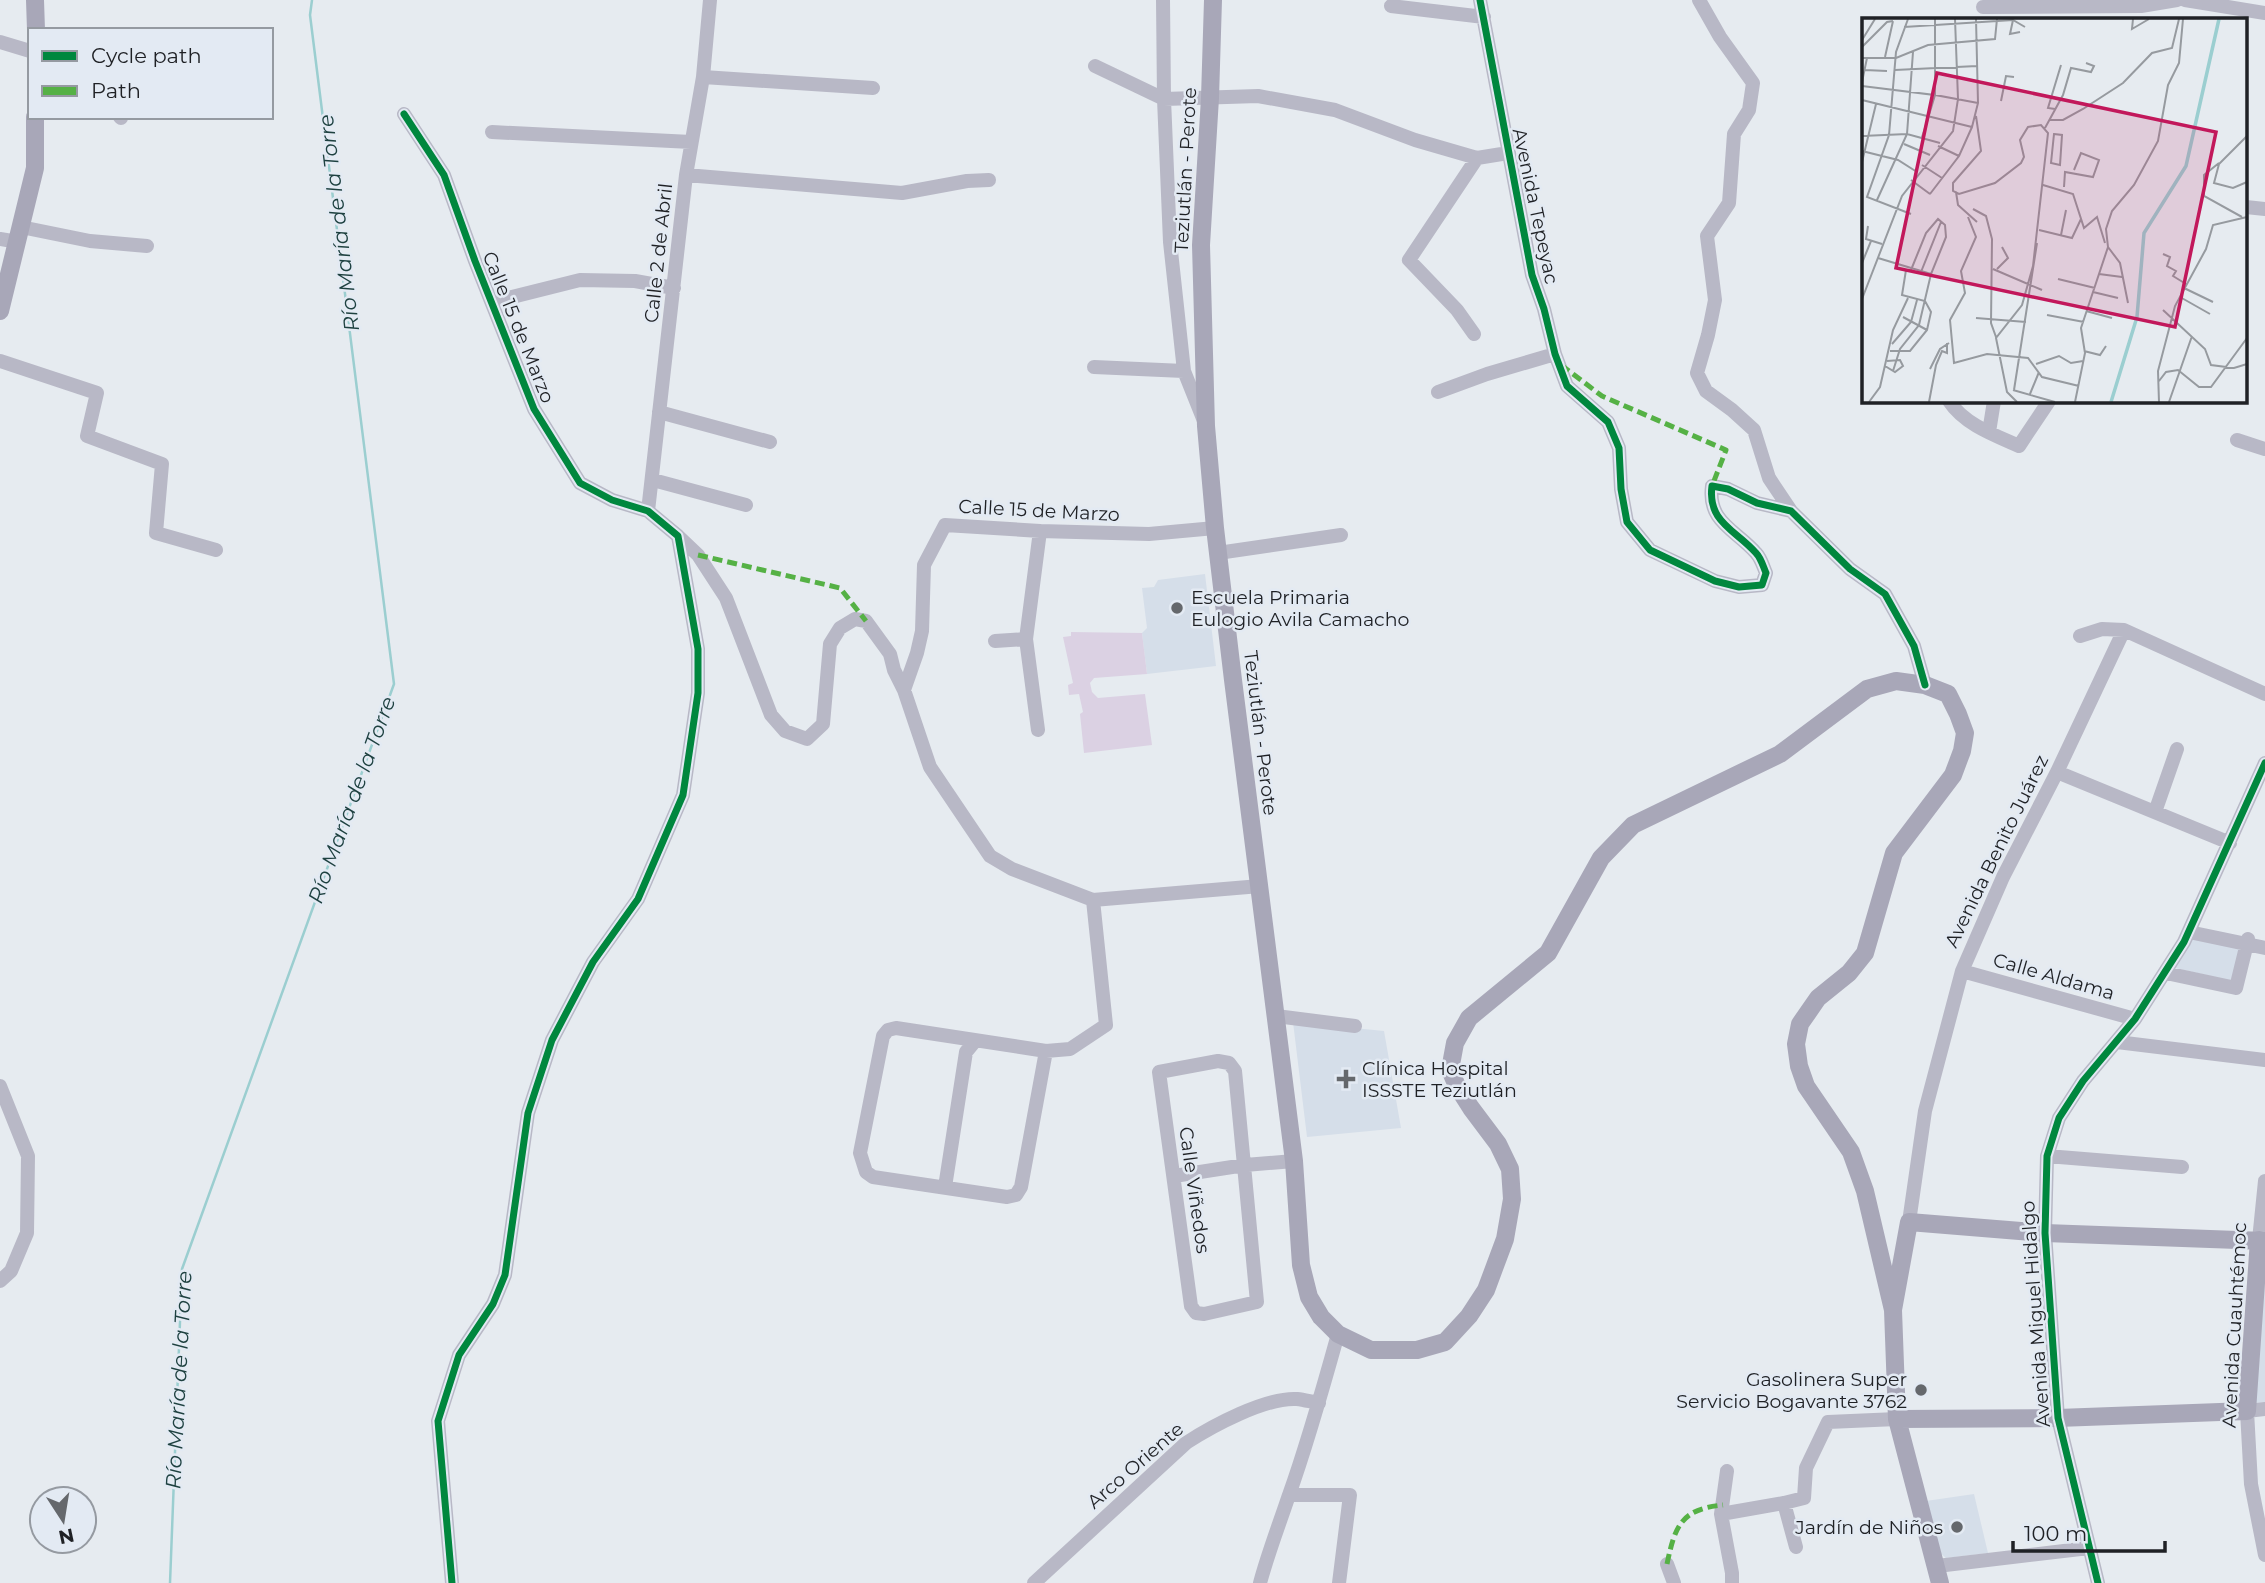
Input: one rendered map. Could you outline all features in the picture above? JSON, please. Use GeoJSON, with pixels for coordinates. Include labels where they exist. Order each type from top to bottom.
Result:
{"type":"FeatureCollection","features":[{"type":"Feature","properties":{"kind":"main road"},"geometry":{"type":"LineString","coordinates":[[35,0],[36,28]]}},
{"type":"Feature","properties":{"kind":"main road","name":"Teziutlán - Perote"},"geometry":{"type":"LineString","coordinates":[[1213,0],[1201,245],[1206,426],[1215,528],[1294,1161],[1301,1265],[1309,1297],[1321,1317],[1338,1334]]}},
{"type":"Feature","properties":{"kind":"main road"},"geometry":{"type":"LineString","coordinates":[[0,311],[13,236],[35,168],[35,119]]}},
{"type":"Feature","properties":{"kind":"main road"},"geometry":{"type":"LineString","coordinates":[[1338,1334],[1371,1350],[1417,1350],[1445,1342],[1469,1316],[1486,1290],[1505,1239],[1512,1199],[1510,1169],[1499,1144],[1457,1086],[1450,1070],[1455,1043],[1469,1018],[1548,953],[1601,858],[1633,825],[1780,754],[1867,690],[1896,681],[1925,685],[1948,694],[1965,733],[1962,751],[1953,775],[1894,853],[1865,953],[1849,973],[1818,998],[1800,1024],[1796,1044],[1799,1066],[1806,1086],[1851,1152],[1865,1191],[1893,1310]]}},
{"type":"Feature","properties":{"kind":"main road"},"geometry":{"type":"LineString","coordinates":[[1909,1222],[2045,1233],[2262,1240]]}},
{"type":"Feature","properties":{"kind":"main road","name":"Avenida Benito Juárez"},"geometry":{"type":"LineString","coordinates":[[1909,1222],[1893,1310],[1897,1419],[1938,1575]]}},
{"type":"Feature","properties":{"kind":"main road","name":"Avenida Cuauhtémoc"},"geometry":{"type":"LineString","coordinates":[[2256,1410],[2262,1240]]}},
{"type":"Feature","properties":{"kind":"main road"},"geometry":{"type":"LineString","coordinates":[[1897,1419],[2058,1418],[2256,1410]]}},
{"type":"Feature","properties":{"kind":"street","name":"Calle 2 de Abril"},"geometry":{"type":"LineString","coordinates":[[649,511],[686,175],[703,76],[710,0]]}},
{"type":"Feature","properties":{"kind":"street"},"geometry":{"type":"LineString","coordinates":[[1163,0],[1170,242],[1184,371],[1206,426]]}},
{"type":"Feature","properties":{"kind":"street","name":"Avenida Tepeyac"},"geometry":{"type":"LineString","coordinates":[[1480,0],[1532,275],[1544,309],[1555,355],[1567,386],[1608,422],[1619,448],[1621,489],[1627,522],[1650,550],[1715,581],[1739,587],[1762,585],[1766,573],[1758,554],[1724,524],[1713,509],[1710,498],[1712,486],[1728,489],[1757,503],[1791,511]]}},
{"type":"Feature","properties":{"kind":"street"},"geometry":{"type":"LineString","coordinates":[[1699,0],[1720,37],[1753,83],[1749,110],[1734,134],[1729,203],[1707,236],[1715,300],[1697,373],[1706,391],[1754,430],[1769,478],[1791,511],[1850,569],[1885,594],[1914,646],[1925,685]]}},
{"type":"Feature","properties":{"kind":"street"},"geometry":{"type":"LineString","coordinates":[[1983,9],[2140,13],[2177,0]]}},
{"type":"Feature","properties":{"kind":"street"},"geometry":{"type":"LineString","coordinates":[[2185,0],[2265,13]]}},
{"type":"Feature","properties":{"kind":"street"},"geometry":{"type":"LineString","coordinates":[[1391,6],[1484,17]]}},
{"type":"Feature","properties":{"kind":"street"},"geometry":{"type":"LineString","coordinates":[[0,42],[28,50]]}},
{"type":"Feature","properties":{"kind":"street"},"geometry":{"type":"LineString","coordinates":[[1095,66],[1164,99],[1258,96],[1335,110],[1415,140],[1476,158],[1508,153]]}},
{"type":"Feature","properties":{"kind":"street"},"geometry":{"type":"LineString","coordinates":[[703,76],[873,88]]}},
{"type":"Feature","properties":{"kind":"street","name":"Calle 15 de Marzo"},"geometry":{"type":"LineString","coordinates":[[404,114],[444,175],[534,410],[580,482],[612,500],[649,511]]}},
{"type":"Feature","properties":{"kind":"street"},"geometry":{"type":"LineString","coordinates":[[492,132],[691,142]]}},
{"type":"Feature","properties":{"kind":"street"},"geometry":{"type":"LineString","coordinates":[[1474,334],[1457,310],[1409,260],[1476,158]]}},
{"type":"Feature","properties":{"kind":"street"},"geometry":{"type":"LineString","coordinates":[[686,175],[902,193],[967,181],[989,180]]}},
{"type":"Feature","properties":{"kind":"street"},"geometry":{"type":"LineString","coordinates":[[13,236],[147,246]]}},
{"type":"Feature","properties":{"kind":"street"},"geometry":{"type":"LineString","coordinates":[[492,302],[580,281],[635,281],[674,288]]}},
{"type":"Feature","properties":{"kind":"street"},"geometry":{"type":"LineString","coordinates":[[1438,392],[1487,374],[1555,355]]}},
{"type":"Feature","properties":{"kind":"street"},"geometry":{"type":"LineString","coordinates":[[0,360],[97,393],[87,436],[162,464],[156,533],[216,550]]}},
{"type":"Feature","properties":{"kind":"street"},"geometry":{"type":"LineString","coordinates":[[1094,367],[1184,371]]}},
{"type":"Feature","properties":{"kind":"street"},"geometry":{"type":"LineString","coordinates":[[1951,402],[1957,413],[2019,446],[2048,402]]}},
{"type":"Feature","properties":{"kind":"street"},"geometry":{"type":"LineString","coordinates":[[1989,432],[1994,402]]}},
{"type":"Feature","properties":{"kind":"street"},"geometry":{"type":"LineString","coordinates":[[659,412],[770,442]]}},
{"type":"Feature","properties":{"kind":"street"},"geometry":{"type":"LineString","coordinates":[[2236,440],[2265,449]]}},
{"type":"Feature","properties":{"kind":"street"},"geometry":{"type":"LineString","coordinates":[[653,480],[746,505]]}},
{"type":"Feature","properties":{"kind":"street"},"geometry":{"type":"LineString","coordinates":[[649,511],[698,555],[726,598],[771,715],[785,731],[807,739],[823,724],[830,644],[840,628],[855,619],[866,621],[890,654],[930,767],[990,856],[1012,869],[1093,900],[1260,886]]}},
{"type":"Feature","properties":{"kind":"street","name":"Calle 15 de Marzo"},"geometry":{"type":"LineString","coordinates":[[904,690],[922,631],[925,565],[945,525],[1149,534],[1215,528]]}},
{"type":"Feature","properties":{"kind":"street"},"geometry":{"type":"LineString","coordinates":[[1038,730],[1026,639],[1040,531]]}},
{"type":"Feature","properties":{"kind":"street"},"geometry":{"type":"LineString","coordinates":[[1218,553],[1341,535]]}},
{"type":"Feature","properties":{"kind":"street"},"geometry":{"type":"LineString","coordinates":[[452,1583],[438,1421],[459,1355],[493,1304],[505,1275],[528,1113],[552,1040],[593,962],[638,899],[683,795],[698,693],[698,649],[678,536]]}},
{"type":"Feature","properties":{"kind":"street"},"geometry":{"type":"LineString","coordinates":[[2080,636],[2102,629],[2124,630],[2265,694]]}},
{"type":"Feature","properties":{"kind":"street","name":"Avenida Benito Juárez"},"geometry":{"type":"LineString","coordinates":[[1909,1222],[1925,1111],[1962,971],[2003,877],[2057,772],[2124,630]]}},
{"type":"Feature","properties":{"kind":"street"},"geometry":{"type":"LineString","coordinates":[[995,640],[1026,639]]}},
{"type":"Feature","properties":{"kind":"street"},"geometry":{"type":"LineString","coordinates":[[2155,812],[2177,750]]}},
{"type":"Feature","properties":{"kind":"street","name":"Avenida Miguel Hidalgo"},"geometry":{"type":"LineString","coordinates":[[2098,1583],[2058,1418],[2045,1233],[2047,1156],[2059,1118],[2083,1081],[2135,1019],[2190,929],[2261,784],[2265,762]]}},
{"type":"Feature","properties":{"kind":"street"},"geometry":{"type":"LineString","coordinates":[[2057,772],[2230,843]]}},
{"type":"Feature","properties":{"kind":"street"},"geometry":{"type":"LineString","coordinates":[[1046,1051],[1021,1186],[1016,1195],[1007,1197],[873,1177],[866,1172],[860,1153],[883,1036],[888,1030],[896,1027],[1046,1051],[1070,1049],[1106,1025],[1093,900]]}},
{"type":"Feature","properties":{"kind":"street"},"geometry":{"type":"LineString","coordinates":[[2190,929],[2265,948]]}},
{"type":"Feature","properties":{"kind":"street"},"geometry":{"type":"LineString","coordinates":[[2245,941],[2265,942]]}},
{"type":"Feature","properties":{"kind":"street"},"geometry":{"type":"LineString","coordinates":[[2166,972],[2235,986],[2245,941]]}},
{"type":"Feature","properties":{"kind":"street","name":"Calle Aldama"},"geometry":{"type":"LineString","coordinates":[[1962,971],[2135,1019]]}},
{"type":"Feature","properties":{"kind":"street"},"geometry":{"type":"LineString","coordinates":[[1276,1016],[1355,1026]]}},
{"type":"Feature","properties":{"kind":"street"},"geometry":{"type":"LineString","coordinates":[[945,1186],[966,1052],[975,1041]]}},
{"type":"Feature","properties":{"kind":"street"},"geometry":{"type":"LineString","coordinates":[[2117,1042],[2265,1060]]}},
{"type":"Feature","properties":{"kind":"street","name":"Calle Viñedos"},"geometry":{"type":"LineString","coordinates":[[1218,1061],[1229,1063],[1235,1072],[1245,1165],[1257,1301],[1204,1314],[1196,1313],[1191,1306],[1158,1072],[1218,1061]]}},
{"type":"Feature","properties":{"kind":"street"},"geometry":{"type":"LineString","coordinates":[[0,1086],[28,1156],[27,1233],[11,1271],[0,1280]]}},
{"type":"Feature","properties":{"kind":"street"},"geometry":{"type":"LineString","coordinates":[[2047,1156],[2182,1167]]}},
{"type":"Feature","properties":{"kind":"street"},"geometry":{"type":"LineString","coordinates":[[1174,1176],[1245,1165],[1294,1161]]}},
{"type":"Feature","properties":{"kind":"street","name":"Avenida Cuauhtémoc"},"geometry":{"type":"LineString","coordinates":[[2262,1240],[2265,1181]]}},
{"type":"Feature","properties":{"kind":"street"},"geometry":{"type":"LineString","coordinates":[[1260,1583],[1268,1550],[1319,1403],[1338,1334]]}},
{"type":"Feature","properties":{"kind":"street","name":"Arco Oriente"},"geometry":{"type":"LineString","coordinates":[[1034,1583],[1186,1443],[1209,1428],[1245,1411],[1282,1401],[1296,1399],[1319,1403]]}},
{"type":"Feature","properties":{"kind":"street","name":"Avenida Cuauhtémoc"},"geometry":{"type":"LineString","coordinates":[[2256,1410],[2251,1484],[2265,1555]]}},
{"type":"Feature","properties":{"kind":"street"},"geometry":{"type":"LineString","coordinates":[[1721,1514],[1804,1497],[1806,1468],[1828,1422],[1897,1419]]}},
{"type":"Feature","properties":{"kind":"street"},"geometry":{"type":"LineString","coordinates":[[1727,1471],[1721,1514],[1732,1583]]}},
{"type":"Feature","properties":{"kind":"street"},"geometry":{"type":"LineString","coordinates":[[1289,1495],[1350,1495],[1339,1583]]}},
{"type":"Feature","properties":{"kind":"street"},"geometry":{"type":"LineString","coordinates":[[1784,1503],[1797,1547]]}},
{"type":"Feature","properties":{"kind":"street"},"geometry":{"type":"LineString","coordinates":[[1938,1575],[2090,1548]]}},
{"type":"Feature","properties":{"kind":"street"},"geometry":{"type":"LineString","coordinates":[[1667,1564],[1674,1583]]}},
{"type":"Feature","properties":{"kind":"shaded area","name":"Escuela Primaria Eulogio Avila Camacho"},"geometry":{"type":"Polygon","coordinates":[[[1205,574],[1216,666],[1147,674],[1142,633],[1147,628],[1142,588],[1154,587],[1158,580],[1205,574]]]}},
{"type":"Feature","properties":{"kind":"shaded area"},"geometry":{"type":"Polygon","coordinates":[[[1071,632],[1142,633],[1147,674],[1094,678],[1090,683],[1092,692],[1098,698],[1145,694],[1152,745],[1084,753],[1080,714],[1083,712],[1079,694],[1069,695],[1068,685],[1073,683],[1063,637],[1071,636],[1071,632]]]}},
{"type":"Feature","properties":{"kind":"shaded area"},"geometry":{"type":"Polygon","coordinates":[[[2191,937],[2240,948],[2233,981],[2175,968],[2191,937]]]}},
{"type":"Feature","properties":{"kind":"shaded area","name":"Clínica Hospital ISSSTE Teziutlán"},"geometry":{"type":"Polygon","coordinates":[[[1293,1022],[1384,1031],[1401,1128],[1307,1137],[1293,1022]]]}},
{"type":"Feature","properties":{"kind":"shaded area"},"geometry":{"type":"Polygon","coordinates":[[[2265,1247],[2265,1402],[2254,1403],[2265,1247]]]}},
{"type":"Feature","properties":{"kind":"shaded area","name":"Jardín de Niños"},"geometry":{"type":"Polygon","coordinates":[[[1974,1494],[1988,1553],[1946,1558],[1939,1552],[1926,1501],[1974,1494]]]}},
{"type":"Feature","properties":{"kind":"waterway","name":"Río María de la Torre"},"geometry":{"type":"LineString","coordinates":[[170,1583],[182,1269],[394,684],[310,15],[312,0]]}},
{"type":"Feature","properties":{"kind":"marked path"},"geometry":{"type":"LineString","coordinates":[[1561,365],[1602,396],[1726,450],[1712,486]]}},
{"type":"Feature","properties":{"kind":"marked path"},"geometry":{"type":"LineString","coordinates":[[698,555],[840,588],[866,621]]}},
{"type":"Feature","properties":{"kind":"marked path"},"geometry":{"type":"LineString","coordinates":[[1667,1564],[1673,1539],[1682,1522],[1698,1511],[1723,1505]]}},
{"type":"Feature","properties":{"kind":"cycle path"},"geometry":{"type":"LineString","coordinates":[[1480,0],[1532,275],[1567,386],[1608,422],[1619,448],[1621,489],[1627,522],[1650,550],[1715,581],[1739,587],[1762,585],[1766,573],[1758,555],[1718,517],[1712,498],[1712,486],[1728,489],[1757,503],[1791,511],[1850,569],[1885,594],[1914,646],[1925,685]]}},
{"type":"Feature","properties":{"kind":"cycle path"},"geometry":{"type":"LineString","coordinates":[[404,114],[444,175],[534,409],[580,483],[612,500],[648,511],[678,536],[698,649],[698,693],[683,795],[638,899],[593,962],[552,1040],[528,1113],[505,1275],[493,1304],[459,1355],[438,1421],[452,1583]]}},
{"type":"Feature","properties":{"kind":"cycle path"},"geometry":{"type":"LineString","coordinates":[[2098,1583],[2058,1418],[2045,1233],[2047,1156],[2059,1118],[2083,1081],[2135,1019],[2184,942],[2265,763]]}},
{"type":"Feature","properties":{"kind":"place","name":"Escuela Primaria Eulogio Avila Camacho"},"geometry":{"type":"Point","coordinates":[1177,608]}},
{"type":"Feature","properties":{"kind":"place","name":"Clínica Hospital ISSSTE Teziutlán"},"geometry":{"type":"Point","coordinates":[1346,1079]}},
{"type":"Feature","properties":{"kind":"place","name":"Gasolinera Super Servicio Bogavante 3762"},"geometry":{"type":"Point","coordinates":[1921,1390]}},
{"type":"Feature","properties":{"kind":"place","name":"Jardín de Niños"},"geometry":{"type":"Point","coordinates":[1957,1527]}}]}
